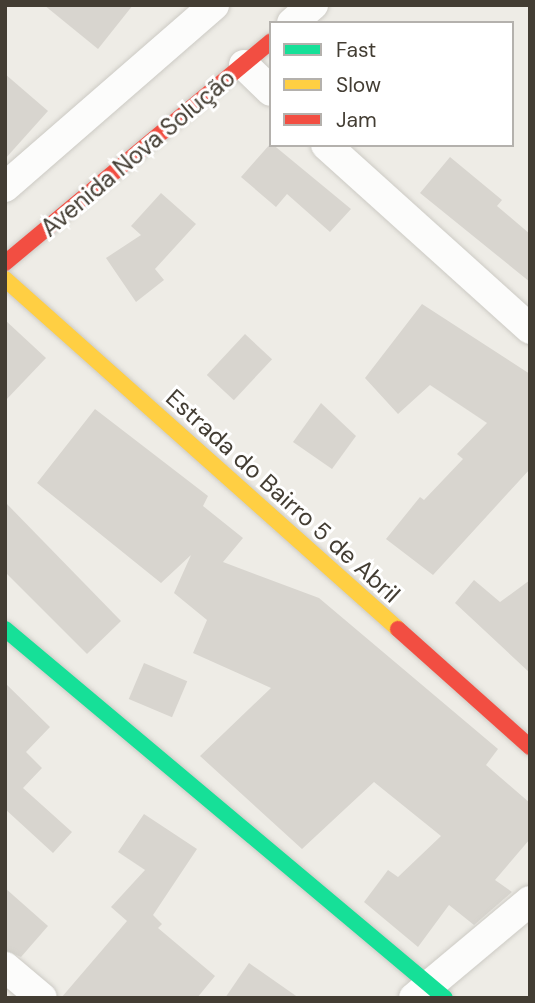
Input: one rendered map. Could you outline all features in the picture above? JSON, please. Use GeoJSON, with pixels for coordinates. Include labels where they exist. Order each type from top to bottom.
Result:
{"type":"FeatureCollection","features":[{"type":"Feature","properties":{"kind":"street"},"geometry":{"type":"LineString","coordinates":[[294,21],[313,5]]}},
{"type":"Feature","properties":{"kind":"street"},"geometry":{"type":"LineString","coordinates":[[5,187],[193,11]]}},
{"type":"Feature","properties":{"kind":"street","name":"Avenida Nova Solução"},"geometry":{"type":"LineString","coordinates":[[5,263],[269,43]]}},
{"type":"Feature","properties":{"kind":"street"},"geometry":{"type":"LineString","coordinates":[[244,65],[269,89]]}},
{"type":"Feature","properties":{"kind":"street"},"geometry":{"type":"LineString","coordinates":[[328,147],[530,329]]}},
{"type":"Feature","properties":{"kind":"street","name":"Estrada do Bairro 5 de Abril"},"geometry":{"type":"LineString","coordinates":[[5,279],[530,747]]}},
{"type":"Feature","properties":{"kind":"street"},"geometry":{"type":"LineString","coordinates":[[5,629],[430,993],[530,901]]}},
{"type":"Feature","properties":{"kind":"street"},"geometry":{"type":"LineString","coordinates":[[5,967],[42,998]]}},
{"type":"Feature","properties":{"kind":"building"},"geometry":{"type":"Polygon","coordinates":[[[44,5],[133,5],[98,49],[44,5]]]}},
{"type":"Feature","properties":{"kind":"building"},"geometry":{"type":"Polygon","coordinates":[[[5,74],[48,111],[5,159],[5,74]]]}},
{"type":"Feature","properties":{"kind":"building"},"geometry":{"type":"Polygon","coordinates":[[[269,145],[276,147],[351,209],[330,232],[287,194],[276,207],[241,177],[269,145]]]}},
{"type":"Feature","properties":{"kind":"building"},"geometry":{"type":"Polygon","coordinates":[[[450,157],[502,200],[497,206],[530,234],[530,282],[420,193],[450,157]]]}},
{"type":"Feature","properties":{"kind":"building"},"geometry":{"type":"Polygon","coordinates":[[[161,193],[196,224],[155,269],[164,280],[136,302],[106,258],[141,235],[131,226],[161,193]]]}},
{"type":"Feature","properties":{"kind":"building"},"geometry":{"type":"Polygon","coordinates":[[[422,304],[530,374],[530,469],[433,575],[386,539],[420,497],[424,500],[463,459],[457,454],[487,423],[430,385],[398,414],[365,378],[422,304]]]}},
{"type":"Feature","properties":{"kind":"building"},"geometry":{"type":"Polygon","coordinates":[[[5,320],[46,358],[5,401],[5,320]]]}},
{"type":"Feature","properties":{"kind":"building"},"geometry":{"type":"Polygon","coordinates":[[[245,334],[272,359],[234,400],[207,375],[245,334]]]}},
{"type":"Feature","properties":{"kind":"building"},"geometry":{"type":"Polygon","coordinates":[[[321,403],[356,436],[332,469],[293,442],[321,403]]]}},
{"type":"Feature","properties":{"kind":"building"},"geometry":{"type":"Polygon","coordinates":[[[95,409],[208,496],[203,506],[243,538],[223,562],[319,598],[498,749],[486,765],[530,803],[530,839],[495,880],[512,892],[474,925],[449,905],[418,947],[364,902],[388,870],[398,877],[441,836],[374,782],[302,849],[200,756],[271,688],[193,653],[207,620],[174,593],[191,555],[161,583],[37,483],[95,409]]]}},
{"type":"Feature","properties":{"kind":"building"},"geometry":{"type":"Polygon","coordinates":[[[5,502],[121,621],[87,654],[5,572],[5,502]]]}},
{"type":"Feature","properties":{"kind":"building"},"geometry":{"type":"Polygon","coordinates":[[[474,580],[500,602],[530,580],[530,673],[455,603],[474,580]]]}},
{"type":"Feature","properties":{"kind":"building"},"geometry":{"type":"Polygon","coordinates":[[[144,663],[187,681],[172,717],[129,699],[144,663]]]}},
{"type":"Feature","properties":{"kind":"building"},"geometry":{"type":"Polygon","coordinates":[[[5,683],[50,727],[26,752],[42,768],[23,788],[72,832],[53,853],[5,809],[5,683]]]}},
{"type":"Feature","properties":{"kind":"building"},"geometry":{"type":"Polygon","coordinates":[[[144,814],[197,849],[153,915],[162,924],[158,928],[215,976],[197,998],[61,998],[127,921],[111,907],[145,870],[118,852],[144,814]]]}},
{"type":"Feature","properties":{"kind":"building"},"geometry":{"type":"Polygon","coordinates":[[[5,888],[48,926],[21,957],[5,950],[5,888]]]}},
{"type":"Feature","properties":{"kind":"building"},"geometry":{"type":"Polygon","coordinates":[[[249,963],[299,998],[225,998],[249,963]]]}},
{"type":"Feature","properties":{"kind":"traffic: fast"},"geometry":{"type":"LineString","coordinates":[[5,629],[445,998]]}},
{"type":"Feature","properties":{"kind":"traffic: slow"},"geometry":{"type":"LineString","coordinates":[[5,279],[398,629]]}},
{"type":"Feature","properties":{"kind":"traffic: jam"},"geometry":{"type":"LineString","coordinates":[[5,263],[269,43]]}},
{"type":"Feature","properties":{"kind":"traffic: jam"},"geometry":{"type":"LineString","coordinates":[[398,629],[530,747]]}}]}
